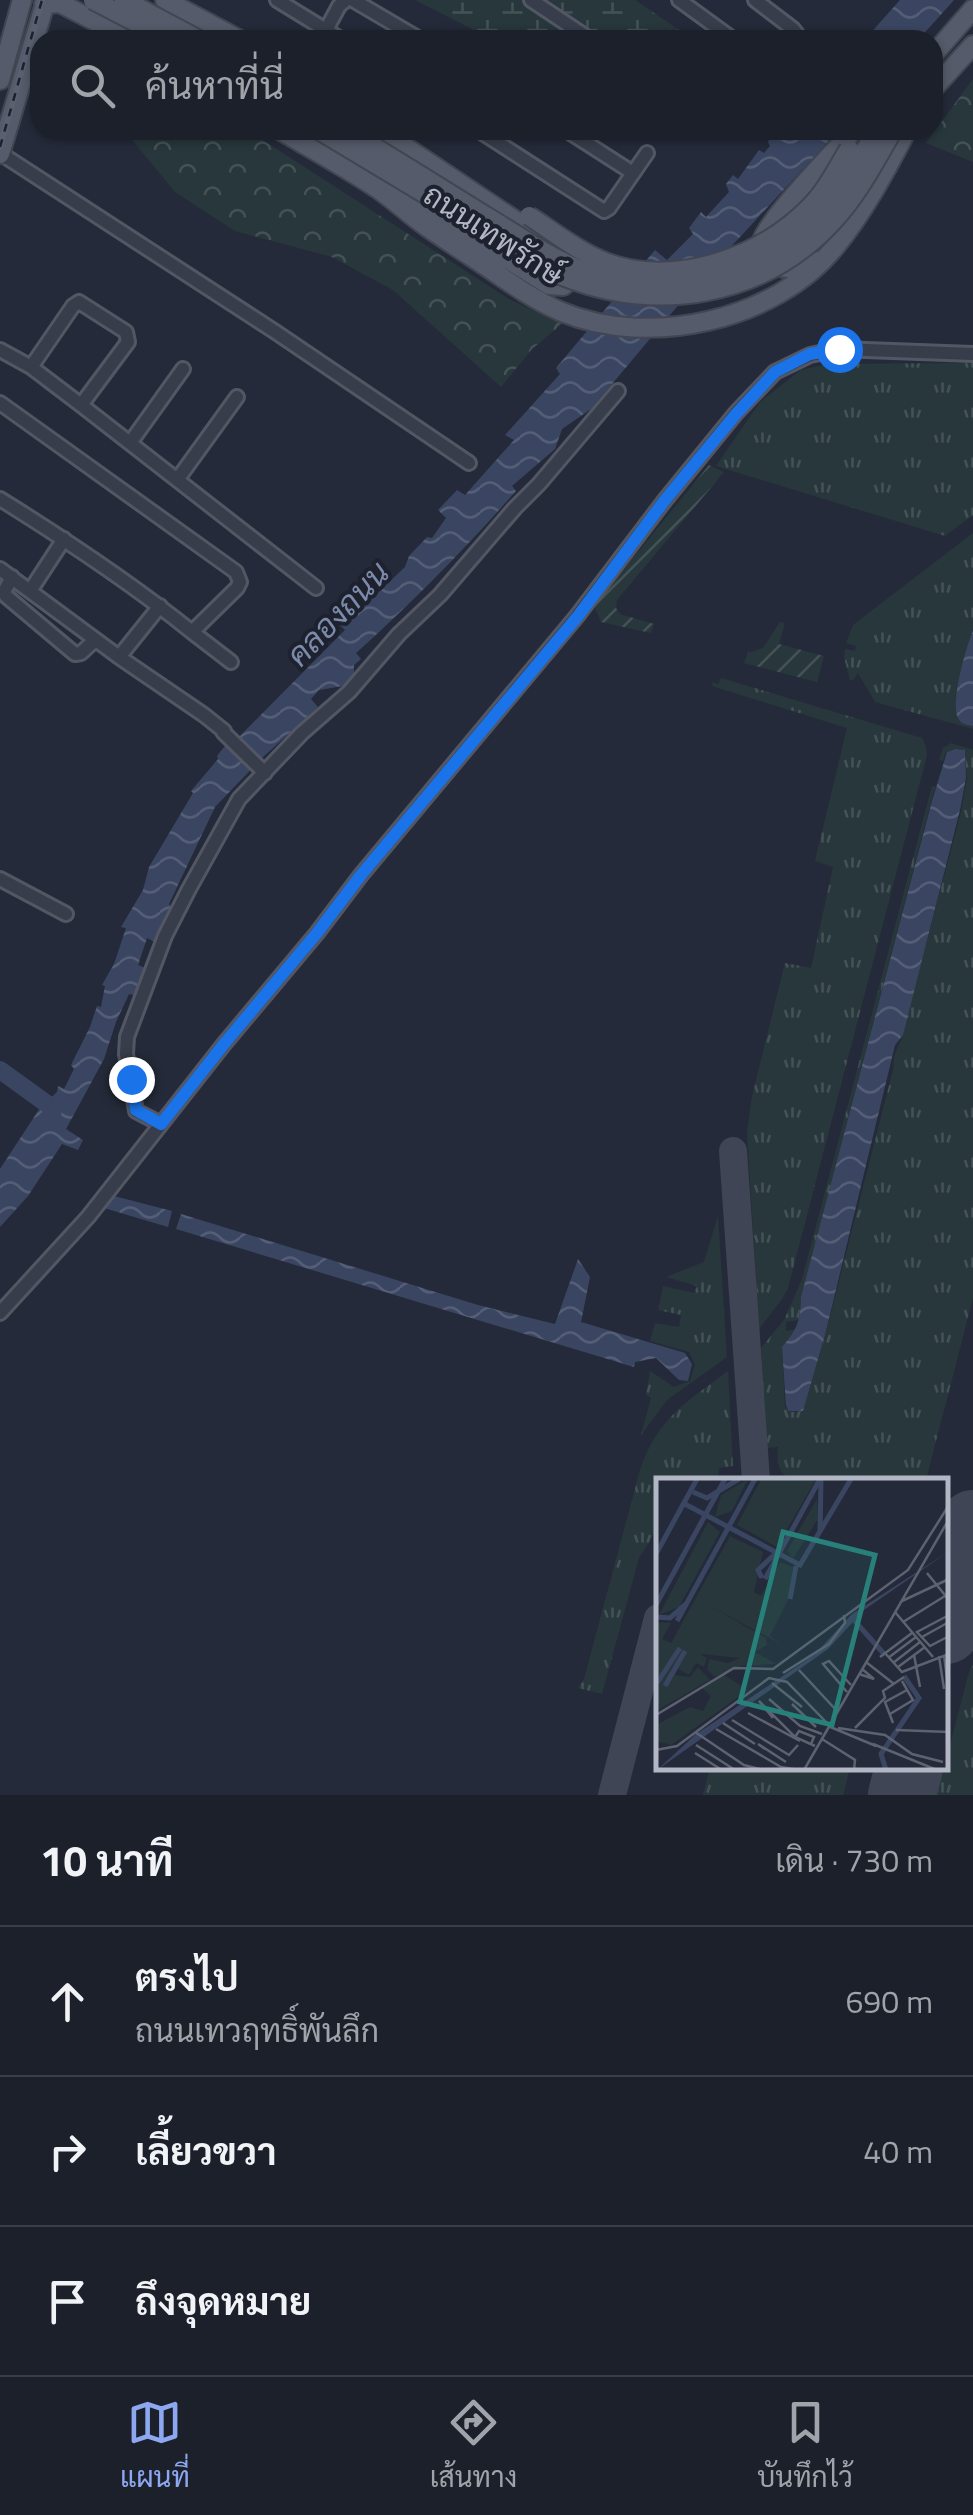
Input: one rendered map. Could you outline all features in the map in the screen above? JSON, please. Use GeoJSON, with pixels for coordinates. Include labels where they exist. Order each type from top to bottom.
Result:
{"type":"FeatureCollection","features":[{"type":"Feature","properties":{"kind":"main road"},"geometry":{"type":"LineString","coordinates":[[0,80],[22,0]]}},
{"type":"Feature","properties":{"kind":"main road"},"geometry":{"type":"LineString","coordinates":[[93,0],[167,30]]}},
{"type":"Feature","properties":{"kind":"main road"},"geometry":{"type":"LineString","coordinates":[[123,30],[120,16],[126,0],[173,30]]}},
{"type":"Feature","properties":{"kind":"main road"},"geometry":{"type":"LineString","coordinates":[[166,0],[216,30]]}},
{"type":"Feature","properties":{"kind":"main road"},"geometry":{"type":"LineString","coordinates":[[942,30],[972,0]]}},
{"type":"Feature","properties":{"kind":"main road"},"geometry":{"type":"LineString","coordinates":[[37,30],[45,2],[60,4],[111,30]]}},
{"type":"Feature","properties":{"kind":"main road"},"geometry":{"type":"LineString","coordinates":[[943,44],[973,10]]}},
{"type":"Feature","properties":{"kind":"main road"},"geometry":{"type":"LineString","coordinates":[[943,63],[973,30]]}},
{"type":"Feature","properties":{"kind":"main road"},"geometry":{"type":"LineString","coordinates":[[943,79],[973,45]]}},
{"type":"Feature","properties":{"kind":"main road"},"geometry":{"type":"LineString","coordinates":[[0,154],[30,53]]}},
{"type":"Feature","properties":{"kind":"main road","name":"ถนนเทพรักษ์"},"geometry":{"type":"LineString","coordinates":[[296,140],[377,189],[526,294],[563,312],[604,325],[642,329],[712,320],[777,295],[806,275],[834,249],[858,215],[901,140]]}},
{"type":"Feature","properties":{"kind":"main road"},"geometry":{"type":"LineString","coordinates":[[316,140],[549,285],[567,284],[574,274],[573,262],[567,255],[395,140]]}},
{"type":"Feature","properties":{"kind":"main road","name":"ถนนเทพรักษ์"},"geometry":{"type":"LineString","coordinates":[[335,140],[560,275],[589,287],[658,297],[727,287],[760,276],[797,254],[834,220],[887,140]]}},
{"type":"Feature","properties":{"kind":"main road","name":"ถนนเทพรักษ์"},"geometry":{"type":"LineString","coordinates":[[362,140],[579,270],[611,280],[653,284],[694,281],[728,272],[789,242],[825,210],[871,140]]}},
{"type":"Feature","properties":{"kind":"main road"},"geometry":{"type":"LineString","coordinates":[[383,140],[567,255]]}},
{"type":"Feature","properties":{"kind":"main road","name":"ถนนเทพรักษ์"},"geometry":{"type":"LineString","coordinates":[[409,140],[587,253],[614,265],[656,272],[699,267],[732,257],[788,226],[826,188],[855,140]]}},
{"type":"Feature","properties":{"kind":"main road"},"geometry":{"type":"LineString","coordinates":[[834,249],[814,262],[788,268],[772,264],[762,250],[762,241],[766,230],[845,140]]}},
{"type":"Feature","properties":{"kind":"main road"},"geometry":{"type":"LineString","coordinates":[[377,189],[487,255],[518,266]]}},
{"type":"Feature","properties":{"kind":"street"},"geometry":{"type":"LineString","coordinates":[[277,0],[326,30],[339,6],[349,0],[402,30]]}},
{"type":"Feature","properties":{"kind":"street"},"geometry":{"type":"LineString","coordinates":[[530,0],[576,30]]}},
{"type":"Feature","properties":{"kind":"street"},"geometry":{"type":"LineString","coordinates":[[679,0],[720,30]]}},
{"type":"Feature","properties":{"kind":"street"},"geometry":{"type":"LineString","coordinates":[[756,0],[795,30]]}},
{"type":"Feature","properties":{"kind":"street"},"geometry":{"type":"LineString","coordinates":[[493,140],[602,211],[609,208],[647,153]]}},
{"type":"Feature","properties":{"kind":"street"},"geometry":{"type":"LineString","coordinates":[[582,140],[633,173]]}},
{"type":"Feature","properties":{"kind":"street"},"geometry":{"type":"LineString","coordinates":[[0,154],[469,463]]}},
{"type":"Feature","properties":{"kind":"street"},"geometry":{"type":"LineString","coordinates":[[31,367],[75,304],[82,303],[126,332],[128,342],[81,405]]}},
{"type":"Feature","properties":{"kind":"street"},"geometry":{"type":"LineString","coordinates":[[0,1313],[88,1217],[372,860],[578,616],[665,500],[775,372],[810,354],[839,349],[973,354]]}},
{"type":"Feature","properties":{"kind":"street"},"geometry":{"type":"LineString","coordinates":[[0,350],[31,367],[316,588]]}},
{"type":"Feature","properties":{"kind":"street"},"geometry":{"type":"LineString","coordinates":[[130,443],[183,369]]}},
{"type":"Feature","properties":{"kind":"street"},"geometry":{"type":"LineString","coordinates":[[161,1124],[136,1110],[125,1044],[165,936],[239,799],[349,692],[399,634],[440,595],[618,391]]}},
{"type":"Feature","properties":{"kind":"street"},"geometry":{"type":"LineString","coordinates":[[177,480],[238,397]]}},
{"type":"Feature","properties":{"kind":"street"},"geometry":{"type":"LineString","coordinates":[[0,404],[236,572],[240,579],[237,588],[192,632]]}},
{"type":"Feature","properties":{"kind":"street"},"geometry":{"type":"LineString","coordinates":[[0,499],[160,606],[231,662]]}},
{"type":"Feature","properties":{"kind":"street"},"geometry":{"type":"LineString","coordinates":[[30,591],[64,540]]}},
{"type":"Feature","properties":{"kind":"street"},"geometry":{"type":"LineString","coordinates":[[6,573],[204,714],[266,772]]}},
{"type":"Feature","properties":{"kind":"street"},"geometry":{"type":"LineString","coordinates":[[6,573],[6,596],[75,654],[95,640]]}},
{"type":"Feature","properties":{"kind":"street"},"geometry":{"type":"LineString","coordinates":[[119,657],[160,606]]}},
{"type":"Feature","properties":{"kind":"street"},"geometry":{"type":"LineString","coordinates":[[0,879],[66,914]]}},
{"type":"Feature","properties":{"kind":"green space"},"geometry":{"type":"Polygon","coordinates":[[[415,0],[635,0],[679,30],[474,30],[415,0]]]}},
{"type":"Feature","properties":{"kind":"green space"},"geometry":{"type":"Polygon","coordinates":[[[973,79],[973,162],[926,143],[943,140],[943,120],[973,79]]]}},
{"type":"Feature","properties":{"kind":"green space"},"geometry":{"type":"Polygon","coordinates":[[[132,140],[263,140],[509,299],[562,324],[532,349],[501,387],[393,290],[332,257],[235,231],[175,192],[132,140]]]}},
{"type":"Feature","properties":{"kind":"green space"},"geometry":{"type":"Polygon","coordinates":[[[973,363],[973,515],[945,536],[716,466],[760,402],[801,370],[828,364],[973,363]]]}},
{"type":"Feature","properties":{"kind":"green space"},"geometry":{"type":"Polygon","coordinates":[[[709,465],[724,472],[617,600],[620,614],[654,624],[651,633],[601,622],[595,608],[598,601],[709,465]]]}},
{"type":"Feature","properties":{"kind":"green space"},"geometry":{"type":"Polygon","coordinates":[[[973,533],[973,729],[875,702],[858,673],[850,680],[844,657],[845,649],[855,651],[856,646],[846,643],[853,625],[973,533]]]}},
{"type":"Feature","properties":{"kind":"green space"},"geometry":{"type":"Polygon","coordinates":[[[780,622],[785,623],[779,644],[824,656],[817,682],[744,663],[748,653],[763,648],[780,622]]]}},
{"type":"Feature","properties":{"kind":"green space"},"geometry":{"type":"Polygon","coordinates":[[[721,678],[922,738],[927,755],[788,1288],[759,1329],[747,1132],[752,1096],[785,963],[811,968],[833,867],[815,861],[847,728],[712,686],[721,678]]]}},
{"type":"Feature","properties":{"kind":"green space"},"geometry":{"type":"Polygon","coordinates":[[[951,743],[973,750],[973,1298],[927,1478],[791,1478],[779,1468],[778,1447],[767,1448],[761,1348],[784,1320],[802,1279],[932,786],[935,787],[801,1298],[799,1320],[786,1322],[786,1331],[796,1329],[782,1347],[785,1407],[791,1412],[803,1411],[961,812],[967,779],[965,750],[946,752],[943,761],[939,760],[943,748],[951,743]]]}},
{"type":"Feature","properties":{"kind":"green space"},"geometry":{"type":"Polygon","coordinates":[[[718,1216],[727,1357],[667,1400],[641,1435],[651,1398],[646,1395],[650,1371],[674,1387],[690,1381],[695,1365],[689,1352],[650,1341],[655,1323],[679,1327],[681,1315],[658,1310],[663,1286],[694,1293],[697,1286],[666,1277],[704,1262],[718,1216]]]}},
{"type":"Feature","properties":{"kind":"green space"},"geometry":{"type":"Polygon","coordinates":[[[728,1371],[733,1466],[719,1468],[717,1478],[656,1478],[656,1531],[639,1558],[602,1694],[578,1688],[584,1679],[647,1452],[664,1424],[728,1371]]]}},
{"type":"Feature","properties":{"kind":"green space"},"geometry":{"type":"Polygon","coordinates":[[[973,1665],[973,1795],[937,1795],[944,1770],[948,1770],[948,1753],[973,1665]]]}},
{"type":"Feature","properties":{"kind":"green space"},"geometry":{"type":"Polygon","coordinates":[[[709,1770],[849,1770],[843,1795],[703,1795],[709,1770]]]}},
{"type":"Feature","properties":{"kind":"water"},"geometry":{"type":"Polygon","coordinates":[[[900,0],[954,0],[927,30],[873,30],[900,0]]]}},
{"type":"Feature","properties":{"kind":"water"},"geometry":{"type":"Polygon","coordinates":[[[830,140],[691,290],[591,409],[562,429],[555,449],[512,486],[516,491],[478,533],[356,653],[361,659],[354,665],[354,675],[343,686],[319,690],[311,699],[318,707],[215,807],[169,904],[173,909],[155,942],[147,938],[138,965],[148,969],[137,996],[129,994],[104,1059],[66,1129],[83,1140],[78,1150],[62,1144],[28,1196],[0,1227],[0,1169],[40,1108],[57,1092],[58,1086],[64,1089],[97,1006],[101,1007],[105,986],[102,985],[126,928],[121,927],[191,791],[228,742],[232,744],[345,630],[335,620],[351,602],[360,610],[405,567],[409,556],[427,537],[432,538],[446,518],[438,510],[457,490],[465,495],[514,440],[505,435],[560,374],[556,368],[655,250],[667,260],[693,234],[689,228],[701,212],[706,217],[729,192],[726,184],[733,175],[738,179],[759,150],[764,153],[770,146],[768,142],[830,140]]]}},
{"type":"Feature","properties":{"kind":"water"},"geometry":{"type":"Polygon","coordinates":[[[973,631],[972,726],[958,718],[956,701],[973,631]]]}},
{"type":"Feature","properties":{"kind":"water"},"geometry":{"type":"Polygon","coordinates":[[[965,750],[966,778],[960,810],[903,1035],[895,1045],[825,1335],[803,1411],[789,1411],[782,1347],[799,1319],[801,1297],[932,801],[947,752],[965,750]]]}},
{"type":"Feature","properties":{"kind":"water"},"geometry":{"type":"Polygon","coordinates":[[[114,1196],[172,1211],[168,1227],[104,1208],[114,1196]]]}},
{"type":"Feature","properties":{"kind":"water"},"geometry":{"type":"Polygon","coordinates":[[[181,1214],[478,1305],[555,1324],[578,1259],[590,1277],[581,1322],[685,1353],[692,1364],[688,1381],[679,1380],[656,1358],[635,1362],[634,1367],[176,1229],[181,1214]]]}},
{"type":"Feature","properties":{"kind":"waterway"},"geometry":{"type":"LineString","coordinates":[[0,1070],[54,1109]]}},
{"type":"Feature","properties":{"kind":"taxiway"},"geometry":{"type":"LineString","coordinates":[[733,1151],[756,1478]]}},
{"type":"Feature","properties":{"kind":"taxiway"},"geometry":{"type":"LineString","coordinates":[[948,1550],[973,1556]]}},
{"type":"Feature","properties":{"kind":"taxiway"},"geometry":{"type":"LineString","coordinates":[[612,1795],[656,1626]]}},
{"type":"Feature","properties":{"kind":"runway"},"geometry":{"type":"LineString","coordinates":[[948,1622],[973,1524]]}},
{"type":"Feature","properties":{"kind":"runway"},"geometry":{"type":"LineString","coordinates":[[902,1795],[908,1770]]}},
{"type":"Feature","properties":{"kind":"railway"},"geometry":{"type":"LineString","coordinates":[[33,30],[42,0]]}},
{"type":"Feature","properties":{"kind":"railway"},"geometry":{"type":"LineString","coordinates":[[0,147],[30,42]]}},
{"type":"Feature","properties":{"kind":"route"},"geometry":{"type":"LineString","coordinates":[[131,1079],[136,1110],[161,1124],[361,875],[578,616],[614,565],[736,414],[775,372],[810,354],[839,349]]}},
{"type":"Feature","properties":{"kind":"water label","name":"คลองถนน"},"geometry":{"type":"Point","coordinates":[338,614]}}]}
